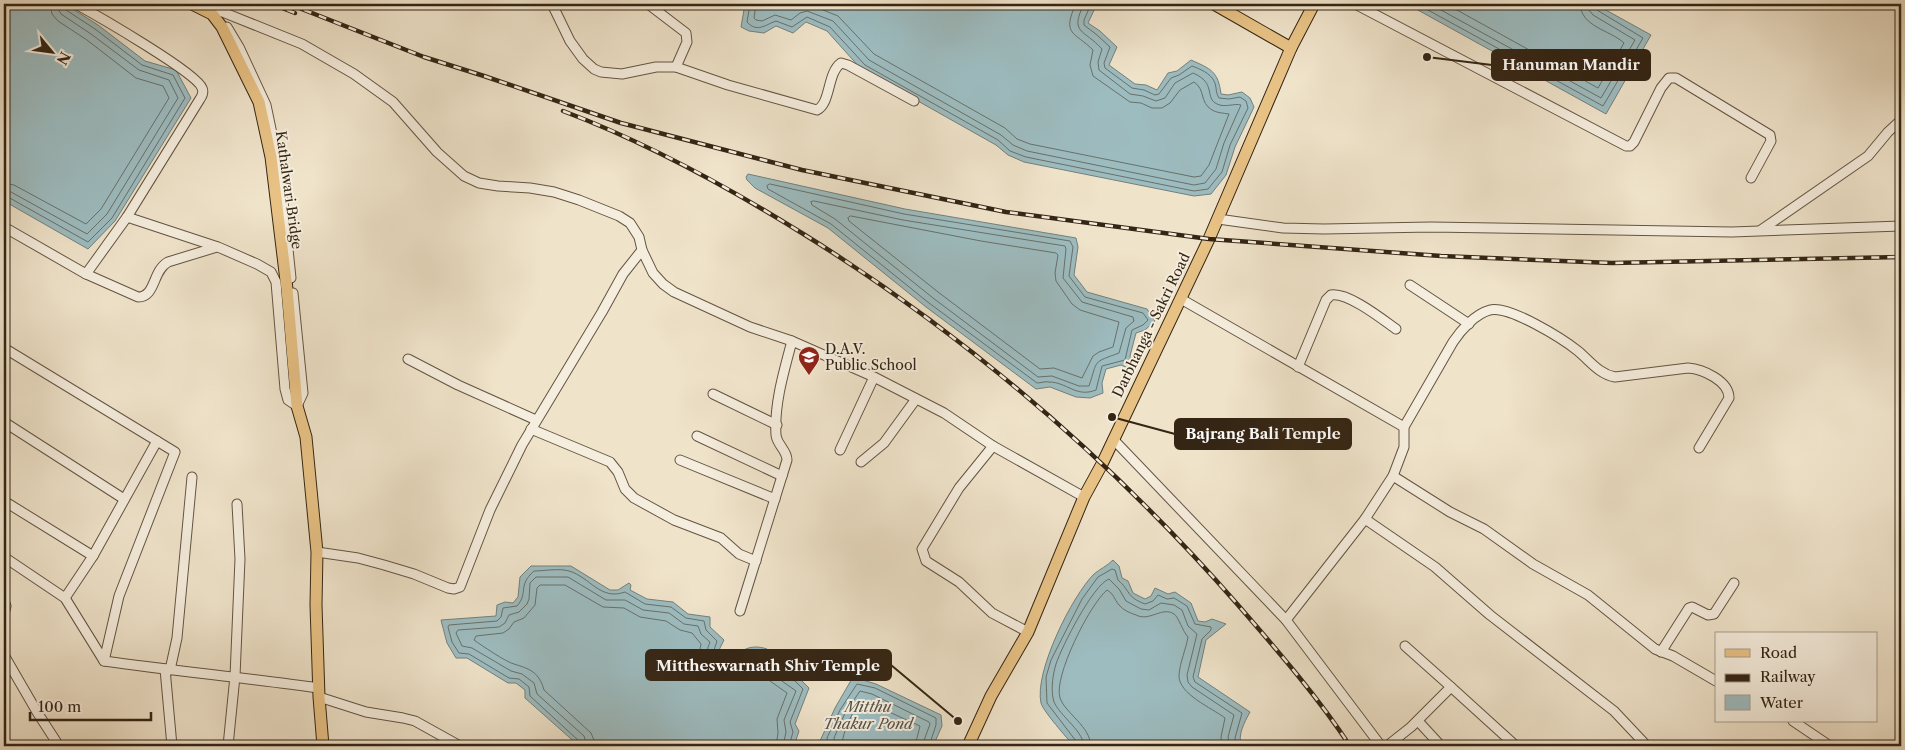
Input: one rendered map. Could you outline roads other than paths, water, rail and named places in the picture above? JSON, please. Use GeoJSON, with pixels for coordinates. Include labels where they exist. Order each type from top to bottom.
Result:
{"type":"FeatureCollection","features":[{"type":"Feature","properties":{"kind":"main road","name":"Kathalwari Bridge"},"geometry":{"type":"LineString","coordinates":[[192,4],[206,10],[217,19],[259,102],[271,157],[287,288],[297,406],[306,437],[317,552],[316,605],[323,746]]}},
{"type":"Feature","properties":{"kind":"main road"},"geometry":{"type":"LineString","coordinates":[[1214,4],[1291,48]]}},
{"type":"Feature","properties":{"kind":"main road","name":"Darbhanga - Sakri Road"},"geometry":{"type":"LineString","coordinates":[[968,746],[991,696],[1028,632],[1084,497],[1181,299],[1218,219],[1291,48],[1314,4]]}},
{"type":"Feature","properties":{"kind":"street"},"geometry":{"type":"LineString","coordinates":[[76,4],[169,61],[190,75],[202,88],[200,100],[128,217],[86,274]]}},
{"type":"Feature","properties":{"kind":"street"},"geometry":{"type":"LineString","coordinates":[[552,4],[570,40],[583,59],[594,69],[611,74],[622,74],[667,66],[676,67],[728,85],[817,110],[822,107],[837,67],[844,64],[914,101]]}},
{"type":"Feature","properties":{"kind":"street"},"geometry":{"type":"LineString","coordinates":[[1355,4],[1626,146],[1630,146],[1634,142],[1661,88],[1669,78],[1676,78],[1770,135],[1771,141],[1751,178]]}},
{"type":"Feature","properties":{"kind":"street"},"geometry":{"type":"LineString","coordinates":[[651,5],[688,37],[676,67]]}},
{"type":"Feature","properties":{"kind":"street"},"geometry":{"type":"LineString","coordinates":[[128,217],[218,247],[262,266],[274,276],[285,389],[288,400],[297,406],[303,393],[280,172],[266,105],[239,47],[215,9],[242,18],[302,44],[354,74],[393,102],[437,152],[464,176],[480,183],[554,192],[619,216],[630,224],[639,237],[642,250],[653,273],[674,292],[750,327],[792,341],[874,377],[944,413],[993,446],[1084,497]]}},
{"type":"Feature","properties":{"kind":"street"},"geometry":{"type":"LineString","coordinates":[[1759,231],[1868,156],[1901,120]]}},
{"type":"Feature","properties":{"kind":"street"},"geometry":{"type":"LineString","coordinates":[[1218,219],[1283,228],[1316,229],[1431,227],[1732,232],[1901,226]]}},
{"type":"Feature","properties":{"kind":"street"},"geometry":{"type":"LineString","coordinates":[[4,227],[86,274],[130,294],[143,297],[150,291],[162,265],[218,247]]}},
{"type":"Feature","properties":{"kind":"street"},"geometry":{"type":"LineString","coordinates":[[317,552],[358,558],[414,574],[448,588],[460,587],[490,510],[516,456],[623,274],[642,250]]}},
{"type":"Feature","properties":{"kind":"street"},"geometry":{"type":"LineString","coordinates":[[1410,285],[1469,324]]}},
{"type":"Feature","properties":{"kind":"street"},"geometry":{"type":"LineString","coordinates":[[1298,368],[1326,300],[1331,295],[1339,295],[1354,302],[1396,329]]}},
{"type":"Feature","properties":{"kind":"street"},"geometry":{"type":"LineString","coordinates":[[1181,299],[1404,428]]}},
{"type":"Feature","properties":{"kind":"street"},"geometry":{"type":"LineString","coordinates":[[1286,620],[1365,519],[1393,476],[1404,447],[1404,428],[1422,393],[1453,342],[1461,330],[1489,310],[1506,310],[1570,345],[1608,376],[1615,377],[1688,368],[1696,368],[1711,375],[1727,389],[1729,398],[1699,448]]}},
{"type":"Feature","properties":{"kind":"street"},"geometry":{"type":"LineString","coordinates":[[740,611],[787,456],[777,441],[777,424],[782,382],[792,341]]}},
{"type":"Feature","properties":{"kind":"street"},"geometry":{"type":"LineString","coordinates":[[4,348],[175,452],[119,596],[104,661]]}},
{"type":"Feature","properties":{"kind":"street"},"geometry":{"type":"LineString","coordinates":[[408,359],[458,385],[536,420]]}},
{"type":"Feature","properties":{"kind":"street"},"geometry":{"type":"LineString","coordinates":[[840,450],[874,377]]}},
{"type":"Feature","properties":{"kind":"street"},"geometry":{"type":"LineString","coordinates":[[714,394],[777,424]]}},
{"type":"Feature","properties":{"kind":"street"},"geometry":{"type":"LineString","coordinates":[[861,462],[884,442],[916,399]]}},
{"type":"Feature","properties":{"kind":"street"},"geometry":{"type":"LineString","coordinates":[[4,422],[124,499]]}},
{"type":"Feature","properties":{"kind":"street"},"geometry":{"type":"LineString","coordinates":[[531,430],[610,462],[618,472],[625,489],[634,498],[674,520],[721,538],[739,554],[756,561]]}},
{"type":"Feature","properties":{"kind":"street"},"geometry":{"type":"LineString","coordinates":[[696,436],[782,476]]}},
{"type":"Feature","properties":{"kind":"street"},"geometry":{"type":"LineString","coordinates":[[1113,439],[1286,620],[1381,746]]}},
{"type":"Feature","properties":{"kind":"street"},"geometry":{"type":"LineString","coordinates":[[65,598],[93,556],[157,440]]}},
{"type":"Feature","properties":{"kind":"street"},"geometry":{"type":"LineString","coordinates":[[993,446],[959,488],[922,548],[926,561],[959,582],[992,613],[1028,632]]}},
{"type":"Feature","properties":{"kind":"street"},"geometry":{"type":"LineString","coordinates":[[680,460],[775,499]]}},
{"type":"Feature","properties":{"kind":"street"},"geometry":{"type":"LineString","coordinates":[[1393,476],[1450,512],[1491,534],[1533,564],[1588,595],[1651,647],[1673,656],[1715,680]]}},
{"type":"Feature","properties":{"kind":"street"},"geometry":{"type":"LineString","coordinates":[[172,746],[167,670],[177,638],[192,477]]}},
{"type":"Feature","properties":{"kind":"street"},"geometry":{"type":"LineString","coordinates":[[4,501],[93,556]]}},
{"type":"Feature","properties":{"kind":"street"},"geometry":{"type":"LineString","coordinates":[[228,746],[235,676],[240,559],[237,504]]}},
{"type":"Feature","properties":{"kind":"street"},"geometry":{"type":"LineString","coordinates":[[1365,519],[1435,567],[1490,615],[1614,711],[1647,746]]}},
{"type":"Feature","properties":{"kind":"street"},"geometry":{"type":"LineString","coordinates":[[4,557],[65,598],[104,661]]}},
{"type":"Feature","properties":{"kind":"street"},"geometry":{"type":"LineString","coordinates":[[1662,652],[1690,607],[1708,615],[1714,614],[1734,583]]}},
{"type":"Feature","properties":{"kind":"street"},"geometry":{"type":"LineString","coordinates":[[4,601],[6,606],[4,614]]}},
{"type":"Feature","properties":{"kind":"street"},"geometry":{"type":"LineString","coordinates":[[1405,646],[1516,746]]}},
{"type":"Feature","properties":{"kind":"street"},"geometry":{"type":"LineString","coordinates":[[4,655],[59,746]]}},
{"type":"Feature","properties":{"kind":"street"},"geometry":{"type":"LineString","coordinates":[[104,661],[167,670],[235,676],[319,693],[366,712],[403,718],[415,722],[460,746]]}},
{"type":"Feature","properties":{"kind":"street"},"geometry":{"type":"LineString","coordinates":[[1387,746],[1418,721],[1451,687]]}},
{"type":"Feature","properties":{"kind":"street"},"geometry":{"type":"LineString","coordinates":[[1418,721],[1442,746]]}},
{"type":"Feature","properties":{"kind":"street"},"geometry":{"type":"LineString","coordinates":[[1795,722],[1830,746]]}},
{"type":"Feature","properties":{"kind":"water"},"geometry":{"type":"Polygon","coordinates":[[[4,4],[65,4],[98,25],[145,61],[176,70],[191,98],[115,221],[88,249],[4,201],[4,4]]]}},
{"type":"Feature","properties":{"kind":"water"},"geometry":{"type":"Polygon","coordinates":[[[745,4],[1097,4],[1088,23],[1117,47],[1109,65],[1135,84],[1146,85],[1157,90],[1168,73],[1177,71],[1191,60],[1212,72],[1218,80],[1221,94],[1228,95],[1242,92],[1250,98],[1254,107],[1235,147],[1226,175],[1211,194],[1194,196],[1024,162],[1008,155],[996,145],[861,69],[827,31],[806,22],[793,33],[776,26],[764,33],[749,31],[741,27],[745,4]]]}},
{"type":"Feature","properties":{"kind":"water"},"geometry":{"type":"Polygon","coordinates":[[[1407,4],[1595,4],[1651,35],[1606,114],[1407,4]]]}},
{"type":"Feature","properties":{"kind":"water"},"geometry":{"type":"Polygon","coordinates":[[[748,174],[905,209],[1076,238],[1078,247],[1074,275],[1087,292],[1147,309],[1155,321],[1145,330],[1136,333],[1130,356],[1132,370],[1121,365],[1106,369],[1102,383],[1103,393],[1090,398],[1076,397],[1050,387],[1036,389],[926,307],[828,228],[755,188],[747,180],[748,174]]]}},
{"type":"Feature","properties":{"kind":"water"},"geometry":{"type":"Polygon","coordinates":[[[1113,560],[1119,566],[1122,578],[1128,581],[1133,593],[1145,599],[1151,596],[1155,588],[1168,594],[1175,592],[1191,603],[1198,621],[1205,622],[1212,619],[1226,624],[1206,640],[1198,677],[1250,712],[1241,733],[1241,746],[1074,746],[1046,712],[1041,703],[1040,689],[1043,673],[1057,635],[1075,599],[1085,585],[1094,574],[1113,560]]]}},
{"type":"Feature","properties":{"kind":"water"},"geometry":{"type":"Polygon","coordinates":[[[531,566],[571,566],[610,590],[618,590],[629,583],[631,585],[630,590],[647,599],[673,602],[688,614],[710,617],[710,627],[724,640],[718,652],[731,658],[752,647],[767,649],[773,660],[798,677],[809,688],[795,724],[799,731],[794,746],[579,746],[525,698],[525,690],[516,683],[508,683],[467,658],[456,658],[447,643],[441,620],[496,616],[497,605],[505,602],[513,603],[518,597],[520,577],[531,566]]]}},
{"type":"Feature","properties":{"kind":"water","name":"Mitthu Thakur Pond"},"geometry":{"type":"Polygon","coordinates":[[[853,677],[876,684],[941,715],[942,726],[933,746],[825,746],[820,741],[835,708],[853,677]]]}},
{"type":"Feature","properties":{"kind":"railway"},"geometry":{"type":"LineString","coordinates":[[272,4],[295,13]]}},
{"type":"Feature","properties":{"kind":"railway"},"geometry":{"type":"LineString","coordinates":[[289,4],[424,57],[621,123],[802,170],[1006,212],[1209,239],[1441,256],[1612,263],[1901,257]]}},
{"type":"Feature","properties":{"kind":"railway"},"geometry":{"type":"LineString","coordinates":[[563,111],[657,152],[717,183],[776,217],[865,274],[923,315],[980,359],[1089,452],[1190,552],[1297,674],[1350,746]]}},
{"type":"Feature","properties":{"kind":"place","name":"Hanuman Mandir"},"geometry":{"type":"Point","coordinates":[1427,57]}},
{"type":"Feature","properties":{"kind":"place","name":"D.A.V. Public School"},"geometry":{"type":"Point","coordinates":[809,376]}},
{"type":"Feature","properties":{"kind":"place","name":"Bajrang Bali Temple"},"geometry":{"type":"Point","coordinates":[1112,417]}},
{"type":"Feature","properties":{"kind":"place","name":"Mittheswarnath Shiv Temple"},"geometry":{"type":"Point","coordinates":[958,721]}}]}
